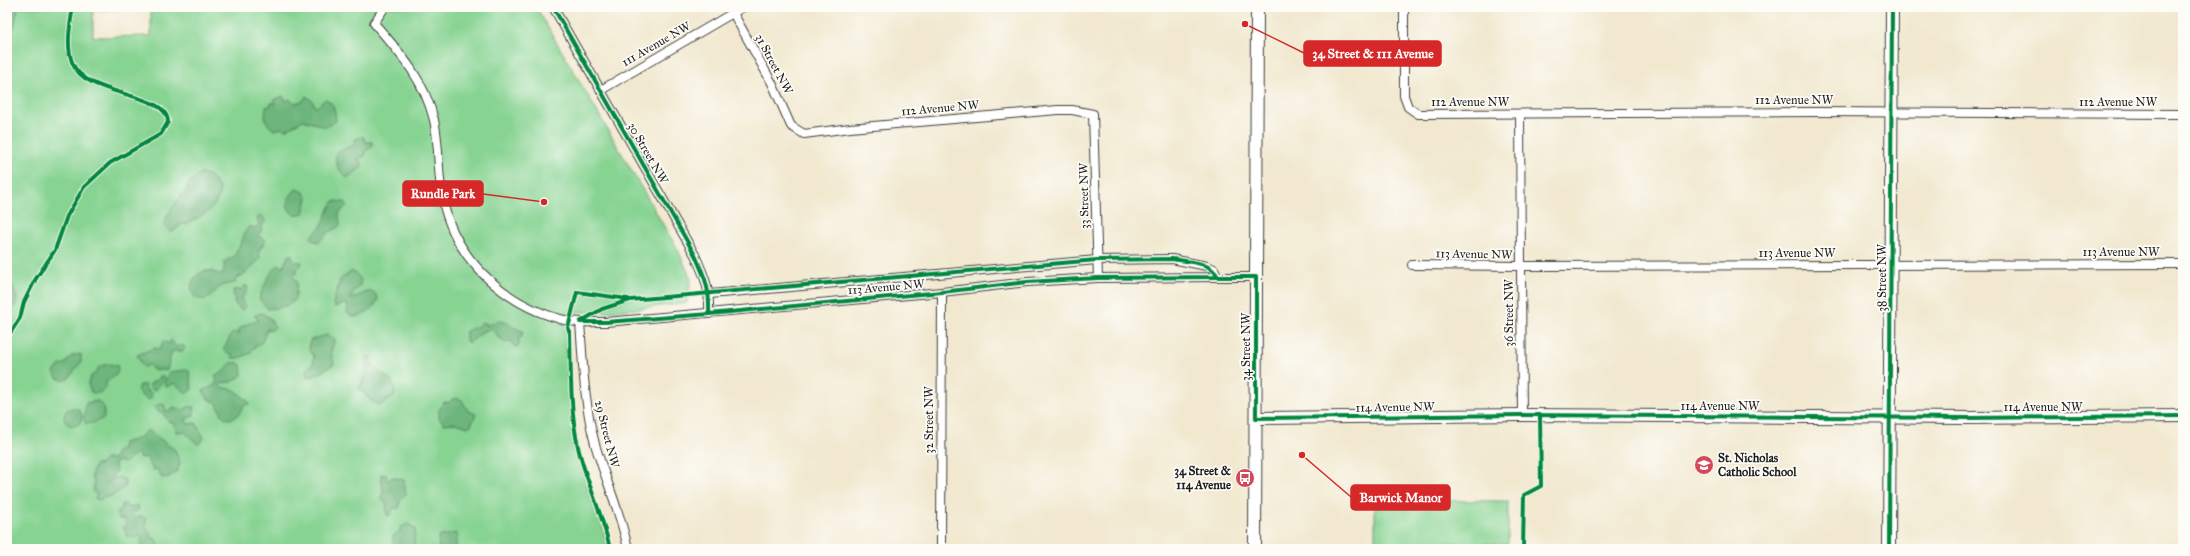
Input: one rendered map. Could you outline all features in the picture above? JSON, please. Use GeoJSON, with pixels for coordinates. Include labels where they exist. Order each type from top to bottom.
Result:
{"type":"FeatureCollection","features":[{"type":"Feature","properties":{"kind":"street","name":"113 Avenue NW"},"geometry":{"type":"LineString","coordinates":[[385,7],[374,23],[409,63],[425,95],[434,120],[442,200],[450,226],[463,250],[484,276],[510,296],[539,311],[580,322],[606,322],[942,292],[1026,282],[1098,278],[1256,277]]}},
{"type":"Feature","properties":{"kind":"street","name":"30 Street NW"},"geometry":{"type":"LineString","coordinates":[[553,7],[695,255],[706,279],[710,294],[709,314]]}},
{"type":"Feature","properties":{"kind":"street","name":"111 Avenue NW"},"geometry":{"type":"LineString","coordinates":[[601,90],[743,7]]}},
{"type":"Feature","properties":{"kind":"street","name":"34 Street NW"},"geometry":{"type":"LineString","coordinates":[[1255,549],[1257,7]]}},
{"type":"Feature","properties":{"kind":"street","name":"112 Avenue NW"},"geometry":{"type":"LineString","coordinates":[[1404,7],[1404,96],[1408,107],[1418,114],[1892,112],[2183,114]]}},
{"type":"Feature","properties":{"kind":"street","name":"38 Street NW"},"geometry":{"type":"LineString","coordinates":[[1889,549],[1892,265],[1892,7]]}},
{"type":"Feature","properties":{"kind":"street","name":"31 Street NW"},"geometry":{"type":"LineString","coordinates":[[733,13],[772,83],[791,126]]}},
{"type":"Feature","properties":{"kind":"street","name":"112 Avenue NW"},"geometry":{"type":"LineString","coordinates":[[791,126],[804,134],[850,128],[1058,110],[1072,110],[1093,114]]}},
{"type":"Feature","properties":{"kind":"street","name":"33 Street NW"},"geometry":{"type":"LineString","coordinates":[[1093,114],[1098,278]]}},
{"type":"Feature","properties":{"kind":"street","name":"36 Street NW"},"geometry":{"type":"LineString","coordinates":[[1520,114],[1522,415]]}},
{"type":"Feature","properties":{"kind":"street","name":"113 Avenue NW"},"geometry":{"type":"LineString","coordinates":[[710,294],[1097,260],[1172,258],[1207,266],[1214,269],[1218,277]]}},
{"type":"Feature","properties":{"kind":"street","name":"113 Avenue NW"},"geometry":{"type":"LineString","coordinates":[[1412,265],[2183,264]]}},
{"type":"Feature","properties":{"kind":"street","name":"32 Street NW"},"geometry":{"type":"LineString","coordinates":[[941,549],[942,292]]}},
{"type":"Feature","properties":{"kind":"street","name":"29 Street NW"},"geometry":{"type":"LineString","coordinates":[[580,322],[589,421],[595,444],[623,528],[628,549]]}},
{"type":"Feature","properties":{"kind":"street","name":"114 Avenue NW"},"geometry":{"type":"LineString","coordinates":[[1256,418],[1522,415],[1891,417],[2183,416]]}},
{"type":"Feature","properties":{"kind":"green space"},"geometry":{"type":"Polygon","coordinates":[[[7,7],[536,7],[678,250],[691,279],[687,303],[608,312],[568,312],[566,331],[572,410],[576,440],[587,485],[602,525],[607,549],[7,549],[7,7]],[[151,9],[93,10],[93,37],[151,36],[151,9]]]}},
{"type":"Feature","properties":{"kind":"green space"},"geometry":{"type":"Polygon","coordinates":[[[7,7],[18,7],[14,26],[7,41],[7,7]]]}},
{"type":"Feature","properties":{"kind":"green space"},"geometry":{"type":"Polygon","coordinates":[[[283,96],[286,101],[289,99],[295,103],[303,101],[306,96],[312,100],[316,108],[325,99],[333,105],[336,121],[326,127],[303,120],[286,130],[282,128],[274,130],[266,120],[266,107],[270,106],[271,103],[275,103],[274,100],[283,96]]]}},
{"type":"Feature","properties":{"kind":"green space"},"geometry":{"type":"Polygon","coordinates":[[[363,136],[366,142],[372,142],[373,147],[366,150],[365,156],[357,160],[362,162],[362,167],[347,178],[338,166],[336,152],[355,145],[355,140],[363,136]]]}},
{"type":"Feature","properties":{"kind":"green space"},"geometry":{"type":"Polygon","coordinates":[[[202,173],[210,176],[220,189],[216,203],[207,212],[185,225],[183,223],[175,230],[170,232],[163,224],[164,221],[177,201],[186,191],[188,183],[202,173]]]}},
{"type":"Feature","properties":{"kind":"green space"},"geometry":{"type":"Polygon","coordinates":[[[296,189],[304,192],[307,198],[303,213],[295,216],[288,208],[287,202],[296,189]]]}},
{"type":"Feature","properties":{"kind":"green space"},"geometry":{"type":"Polygon","coordinates":[[[334,201],[345,202],[347,205],[339,214],[340,226],[329,232],[319,242],[314,241],[311,238],[321,227],[334,201]]]}},
{"type":"Feature","properties":{"kind":"green space"},"geometry":{"type":"Polygon","coordinates":[[[260,216],[265,220],[259,236],[266,240],[259,250],[260,259],[242,276],[236,278],[235,283],[227,284],[219,288],[207,299],[196,298],[192,290],[192,285],[195,278],[201,273],[207,271],[223,274],[224,263],[235,256],[249,226],[254,228],[259,225],[257,218],[260,216]]]}},
{"type":"Feature","properties":{"kind":"green space"},"geometry":{"type":"Polygon","coordinates":[[[289,255],[292,255],[294,262],[302,262],[296,270],[297,273],[292,275],[297,282],[295,299],[290,304],[279,308],[268,309],[259,299],[272,272],[278,265],[283,267],[289,255]]]}},
{"type":"Feature","properties":{"kind":"green space"},"geometry":{"type":"Polygon","coordinates":[[[352,271],[357,274],[361,280],[361,283],[352,294],[351,299],[367,292],[371,292],[376,295],[378,300],[368,311],[362,315],[354,317],[347,313],[348,305],[345,304],[335,307],[333,304],[340,280],[352,271]]]}},
{"type":"Feature","properties":{"kind":"green space"},"geometry":{"type":"Polygon","coordinates":[[[7,283],[12,285],[17,299],[7,331],[7,283]]]}},
{"type":"Feature","properties":{"kind":"green space"},"geometry":{"type":"Polygon","coordinates":[[[244,286],[247,286],[248,289],[241,299],[246,307],[242,310],[235,304],[233,290],[242,290],[244,286]]]}},
{"type":"Feature","properties":{"kind":"green space"},"geometry":{"type":"Polygon","coordinates":[[[261,313],[269,317],[275,327],[272,330],[267,329],[262,342],[251,350],[251,353],[239,358],[232,358],[233,354],[227,354],[223,348],[227,344],[230,336],[234,332],[239,334],[239,329],[247,324],[257,321],[258,318],[254,316],[261,313]]]}},
{"type":"Feature","properties":{"kind":"green space"},"geometry":{"type":"Polygon","coordinates":[[[499,320],[502,322],[507,321],[512,327],[523,331],[522,337],[519,338],[519,345],[517,347],[514,346],[511,341],[505,343],[492,330],[484,331],[469,343],[466,341],[466,331],[483,322],[486,323],[486,326],[499,320]]]}},
{"type":"Feature","properties":{"kind":"green space"},"geometry":{"type":"Polygon","coordinates":[[[327,335],[335,339],[331,352],[334,364],[317,375],[307,377],[306,369],[313,364],[314,356],[309,350],[310,340],[327,335]]]}},
{"type":"Feature","properties":{"kind":"green space"},"geometry":{"type":"Polygon","coordinates":[[[171,340],[176,347],[183,345],[185,347],[183,351],[172,351],[167,370],[153,370],[149,364],[145,367],[143,366],[137,355],[154,348],[160,349],[163,341],[169,344],[171,340]]]}},
{"type":"Feature","properties":{"kind":"green space"},"geometry":{"type":"Polygon","coordinates":[[[81,354],[81,362],[68,379],[65,381],[57,378],[54,372],[60,365],[65,364],[71,356],[81,354]]]}},
{"type":"Feature","properties":{"kind":"green space"},"geometry":{"type":"Polygon","coordinates":[[[369,356],[374,365],[391,381],[394,387],[394,397],[380,405],[371,401],[359,389],[367,370],[366,358],[369,356]]]}},
{"type":"Feature","properties":{"kind":"green space"},"geometry":{"type":"Polygon","coordinates":[[[231,363],[238,363],[241,365],[242,375],[234,381],[219,384],[221,387],[235,390],[250,403],[243,406],[239,414],[233,418],[227,419],[223,416],[217,403],[208,399],[203,391],[215,385],[217,380],[215,375],[222,373],[231,363]]]}},
{"type":"Feature","properties":{"kind":"green space"},"geometry":{"type":"Polygon","coordinates":[[[107,364],[117,365],[118,371],[115,376],[106,382],[106,387],[102,392],[91,392],[88,384],[92,375],[96,373],[99,367],[107,364]]]}},
{"type":"Feature","properties":{"kind":"green space"},"geometry":{"type":"Polygon","coordinates":[[[189,371],[192,389],[186,394],[175,383],[167,387],[164,383],[169,372],[189,371]]]}},
{"type":"Feature","properties":{"kind":"green space"},"geometry":{"type":"Polygon","coordinates":[[[162,376],[164,379],[157,389],[153,390],[149,385],[162,376]]]}},
{"type":"Feature","properties":{"kind":"green space"},"geometry":{"type":"Polygon","coordinates":[[[140,385],[145,385],[146,390],[151,393],[152,397],[149,400],[142,396],[137,389],[140,385]]]}},
{"type":"Feature","properties":{"kind":"green space"},"geometry":{"type":"Polygon","coordinates":[[[457,398],[462,400],[468,411],[476,414],[471,425],[468,427],[455,423],[444,424],[439,418],[439,410],[444,402],[450,402],[452,399],[457,398]]]}},
{"type":"Feature","properties":{"kind":"green space"},"geometry":{"type":"Polygon","coordinates":[[[98,401],[104,407],[104,418],[93,423],[86,424],[84,419],[86,403],[98,401]]]}},
{"type":"Feature","properties":{"kind":"green space"},"geometry":{"type":"Polygon","coordinates":[[[159,404],[164,404],[166,412],[174,407],[184,410],[187,407],[194,407],[194,415],[186,419],[186,422],[188,424],[196,423],[204,438],[198,445],[185,432],[176,432],[175,424],[168,421],[163,413],[156,410],[155,407],[159,404]]]}},
{"type":"Feature","properties":{"kind":"green space"},"geometry":{"type":"Polygon","coordinates":[[[73,408],[79,411],[82,417],[79,423],[73,426],[67,423],[64,417],[67,411],[73,408]]]}},
{"type":"Feature","properties":{"kind":"green space"},"geometry":{"type":"Polygon","coordinates":[[[148,430],[175,450],[180,463],[177,471],[169,477],[162,478],[157,469],[153,470],[146,457],[140,458],[138,453],[136,453],[125,463],[118,461],[115,463],[116,472],[106,483],[107,484],[115,478],[120,478],[125,480],[125,487],[114,495],[98,500],[95,498],[97,494],[93,492],[94,482],[92,475],[96,464],[100,465],[105,459],[112,459],[116,455],[116,452],[122,448],[123,443],[137,439],[148,430]]]}},
{"type":"Feature","properties":{"kind":"green space"},"geometry":{"type":"Polygon","coordinates":[[[381,474],[386,475],[387,481],[392,477],[404,480],[406,494],[400,500],[399,508],[394,508],[389,516],[387,515],[386,503],[380,498],[383,493],[381,474]]]}},
{"type":"Feature","properties":{"kind":"green space"},"geometry":{"type":"Polygon","coordinates":[[[1375,500],[1508,501],[1508,544],[1432,543],[1432,549],[1375,549],[1375,500]]]}},
{"type":"Feature","properties":{"kind":"green space"},"geometry":{"type":"Polygon","coordinates":[[[125,503],[129,508],[137,505],[139,507],[138,510],[131,514],[135,518],[143,516],[146,519],[146,527],[153,538],[156,539],[159,546],[157,549],[142,549],[141,535],[133,538],[127,537],[125,533],[126,530],[122,528],[126,526],[125,519],[119,519],[117,512],[122,508],[122,504],[125,503]]]}},
{"type":"Feature","properties":{"kind":"green space"},"geometry":{"type":"Polygon","coordinates":[[[408,524],[416,529],[413,549],[392,549],[393,536],[399,532],[401,527],[408,524]]]}},
{"type":"Feature","properties":{"kind":"green space"},"geometry":{"type":"Polygon","coordinates":[[[456,533],[458,536],[456,542],[457,549],[439,548],[438,537],[456,533]]]}},
{"type":"Feature","properties":{"kind":"cycle path"},"geometry":{"type":"LineString","coordinates":[[7,338],[20,318],[24,302],[35,280],[55,250],[67,216],[84,187],[110,163],[161,134],[168,122],[164,112],[154,104],[108,89],[92,82],[80,74],[72,62],[69,49],[69,34],[73,7]]}},
{"type":"Feature","properties":{"kind":"cycle path"},"geometry":{"type":"LineString","coordinates":[[553,7],[695,255],[706,283],[709,297],[709,314]]}},
{"type":"Feature","properties":{"kind":"cycle path"},"geometry":{"type":"LineString","coordinates":[[1889,549],[1892,7]]}},
{"type":"Feature","properties":{"kind":"cycle path"},"geometry":{"type":"LineString","coordinates":[[1172,259],[1204,265],[1210,268],[1218,277],[1098,278],[1027,282],[942,292],[709,314],[606,322],[580,322],[602,309],[630,300],[1097,260],[1172,259]]}},
{"type":"Feature","properties":{"kind":"cycle path"},"geometry":{"type":"LineString","coordinates":[[1218,277],[1256,277],[1256,418],[1522,415],[1970,418],[2183,416]]}},
{"type":"Feature","properties":{"kind":"cycle path"},"geometry":{"type":"LineString","coordinates":[[610,549],[603,523],[581,460],[575,433],[572,405],[570,333],[568,328],[577,292],[628,299]]}},
{"type":"Feature","properties":{"kind":"cycle path"},"geometry":{"type":"LineString","coordinates":[[1523,549],[1524,495],[1541,486],[1540,415]]}},
{"type":"Feature","properties":{"kind":"place","name":"34 Street & 111 Avenue"},"geometry":{"type":"Point","coordinates":[1245,24]}},
{"type":"Feature","properties":{"kind":"place","name":"Rundle Park"},"geometry":{"type":"Point","coordinates":[544,202]}},
{"type":"Feature","properties":{"kind":"place","name":"Barwick Manor"},"geometry":{"type":"Point","coordinates":[1302,455]}},
{"type":"Feature","properties":{"kind":"place","name":"St. Nicholas Catholic School"},"geometry":{"type":"Point","coordinates":[1704,465]}},
{"type":"Feature","properties":{"kind":"place","name":"34 Street & 114 Avenue"},"geometry":{"type":"Point","coordinates":[1245,478]}}]}
